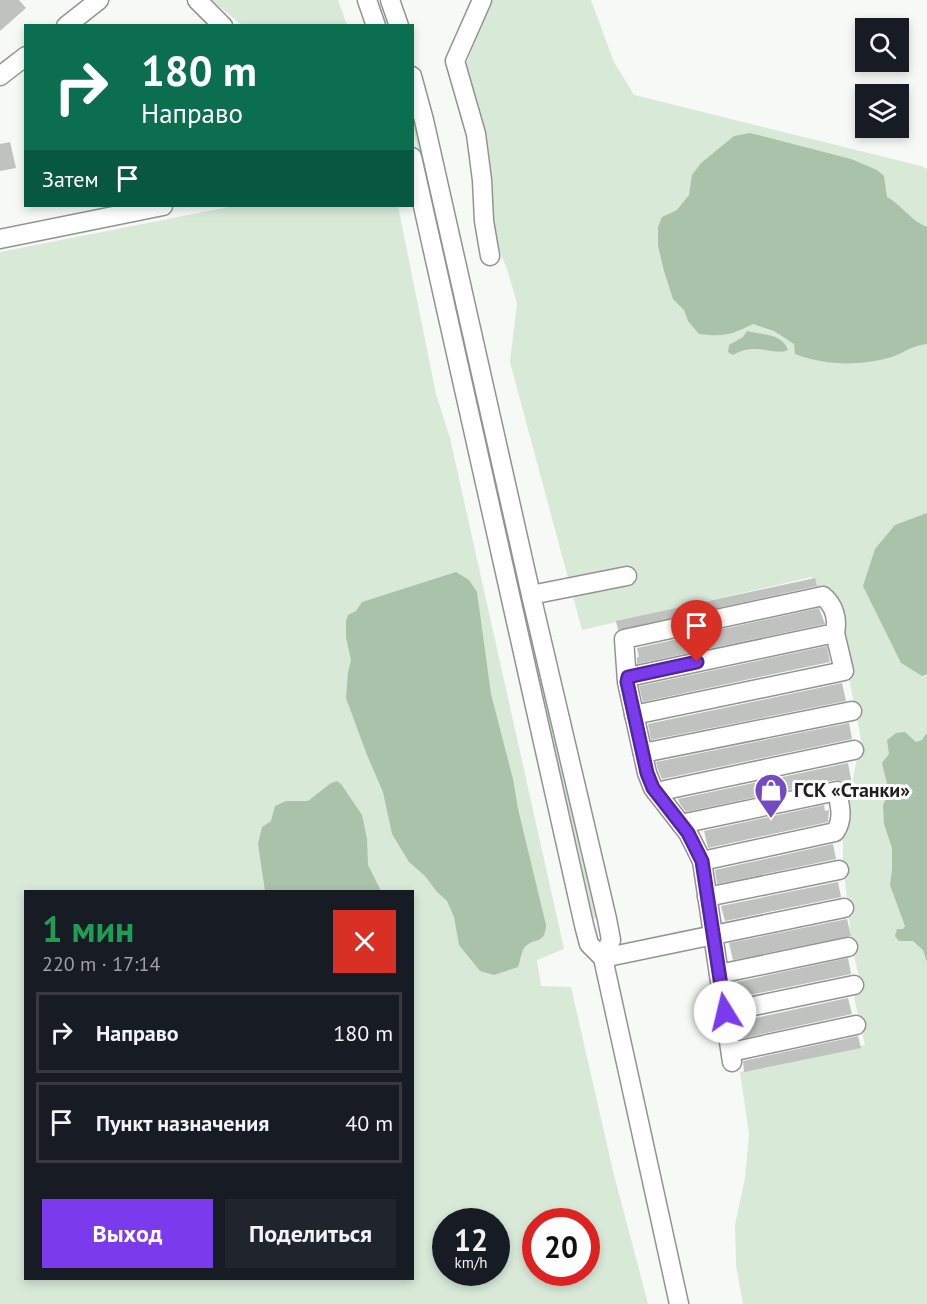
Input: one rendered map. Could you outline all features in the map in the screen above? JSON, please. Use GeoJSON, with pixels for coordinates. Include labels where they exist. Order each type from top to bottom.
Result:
{"type":"FeatureCollection","features":[{"type":"Feature","properties":{"kind":"street"},"geometry":{"type":"LineString","coordinates":[[69,24],[99,0]]}},
{"type":"Feature","properties":{"kind":"street"},"geometry":{"type":"LineString","coordinates":[[197,0],[222,24]]}},
{"type":"Feature","properties":{"kind":"street"},"geometry":{"type":"LineString","coordinates":[[367,0],[375,24]]}},
{"type":"Feature","properties":{"kind":"street"},"geometry":{"type":"LineString","coordinates":[[390,0],[398,24]]}},
{"type":"Feature","properties":{"kind":"street"},"geometry":{"type":"LineString","coordinates":[[482,0],[455,61],[476,134],[484,221],[490,256]]}},
{"type":"Feature","properties":{"kind":"street"},"geometry":{"type":"LineString","coordinates":[[0,75],[24,57]]}},
{"type":"Feature","properties":{"kind":"street"},"geometry":{"type":"LineString","coordinates":[[414,84],[445,210],[611,940],[603,958]]}},
{"type":"Feature","properties":{"kind":"street"},"geometry":{"type":"LineString","coordinates":[[414,166],[584,925],[589,944],[603,958],[679,1304]]}},
{"type":"Feature","properties":{"kind":"street"},"geometry":{"type":"LineString","coordinates":[[0,239],[159,207]]}},
{"type":"Feature","properties":{"kind":"street"},"geometry":{"type":"LineString","coordinates":[[531,595],[627,576]]}},
{"type":"Feature","properties":{"kind":"street"},"geometry":{"type":"LineString","coordinates":[[634,715],[844,671],[835,633],[837,625],[832,603],[823,596],[624,639],[634,715],[647,773],[656,792],[688,833],[702,861],[732,1057],[856,1025]]}},
{"type":"Feature","properties":{"kind":"street"},"geometry":{"type":"LineString","coordinates":[[628,677],[835,633]]}},
{"type":"Feature","properties":{"kind":"street"},"geometry":{"type":"LineString","coordinates":[[643,753],[852,711]]}},
{"type":"Feature","properties":{"kind":"street"},"geometry":{"type":"LineString","coordinates":[[656,792],[854,750]]}},
{"type":"Feature","properties":{"kind":"street"},"geometry":{"type":"LineString","coordinates":[[681,824],[837,791],[841,810],[840,825],[835,832],[702,861]]}},
{"type":"Feature","properties":{"kind":"street"},"geometry":{"type":"LineString","coordinates":[[707,897],[839,870]]}},
{"type":"Feature","properties":{"kind":"street"},"geometry":{"type":"LineString","coordinates":[[603,958],[844,908]]}},
{"type":"Feature","properties":{"kind":"street"},"geometry":{"type":"LineString","coordinates":[[719,974],[848,947]]}},
{"type":"Feature","properties":{"kind":"street"},"geometry":{"type":"LineString","coordinates":[[725,1012],[854,985]]}},
{"type":"Feature","properties":{"kind":"shaded area"},"geometry":{"type":"Polygon","coordinates":[[[211,0],[338,0],[347,24],[241,24],[211,0]]]}},
{"type":"Feature","properties":{"kind":"shaded area"},"geometry":{"type":"Polygon","coordinates":[[[490,0],[591,0],[614,62],[634,95],[927,169],[927,1304],[743,1304],[736,1265],[735,1225],[745,1178],[749,1134],[740,1072],[865,1045],[854,998],[861,985],[852,948],[843,862],[843,827],[861,739],[832,591],[815,591],[812,577],[582,630],[510,362],[517,303],[507,269],[488,223],[477,98],[465,68],[490,0]]]}},
{"type":"Feature","properties":{"kind":"shaded area"},"geometry":{"type":"Polygon","coordinates":[[[414,108],[597,918],[590,920],[414,132],[414,108]]]}},
{"type":"Feature","properties":{"kind":"shaded area"},"geometry":{"type":"Polygon","coordinates":[[[750,133],[851,159],[877,170],[884,176],[887,197],[927,227],[927,344],[880,360],[831,363],[795,354],[794,344],[774,331],[753,324],[733,333],[715,335],[699,334],[688,321],[684,310],[673,299],[664,271],[658,246],[658,227],[662,217],[677,210],[689,195],[692,175],[701,163],[734,136],[750,133]]]}},
{"type":"Feature","properties":{"kind":"shaded area"},"geometry":{"type":"Polygon","coordinates":[[[229,207],[398,207],[436,394],[450,438],[564,949],[537,960],[541,986],[571,987],[613,1171],[648,1304],[0,1304],[0,252],[229,207]]]}},
{"type":"Feature","properties":{"kind":"shaded area"},"geometry":{"type":"Polygon","coordinates":[[[747,331],[781,340],[788,350],[777,352],[750,349],[733,355],[728,352],[729,345],[743,337],[747,331]]]}},
{"type":"Feature","properties":{"kind":"shaded area"},"geometry":{"type":"Polygon","coordinates":[[[927,513],[927,674],[922,676],[901,663],[863,586],[875,549],[895,525],[927,513]]]}},
{"type":"Feature","properties":{"kind":"shaded area"},"geometry":{"type":"Polygon","coordinates":[[[456,572],[469,580],[477,592],[491,694],[546,925],[544,936],[524,948],[518,967],[494,975],[480,971],[459,945],[454,917],[447,901],[409,862],[392,834],[383,792],[346,698],[351,660],[346,637],[348,615],[356,611],[362,602],[456,572]]]}},
{"type":"Feature","properties":{"kind":"shaded area"},"geometry":{"type":"Polygon","coordinates":[[[905,732],[916,742],[927,735],[927,962],[923,950],[913,941],[899,941],[895,936],[897,929],[903,929],[905,926],[890,885],[892,848],[884,824],[883,805],[887,797],[887,784],[882,763],[889,754],[887,740],[896,733],[905,732]]]}},
{"type":"Feature","properties":{"kind":"shaded area"},"geometry":{"type":"Polygon","coordinates":[[[337,781],[341,784],[362,815],[367,839],[368,865],[380,890],[265,890],[258,844],[262,827],[271,821],[275,806],[286,801],[308,801],[337,781]]]}},
{"type":"Feature","properties":{"kind":"building"},"geometry":{"type":"Polygon","coordinates":[[[0,0],[19,0],[26,8],[0,31],[0,0]]]}},
{"type":"Feature","properties":{"kind":"building"},"geometry":{"type":"Polygon","coordinates":[[[10,142],[16,168],[0,171],[0,144],[10,142]]]}},
{"type":"Feature","properties":{"kind":"building"},"geometry":{"type":"Polygon","coordinates":[[[815,578],[817,586],[618,630],[616,621],[815,578]]]}},
{"type":"Feature","properties":{"kind":"building"},"geometry":{"type":"Polygon","coordinates":[[[819,608],[825,624],[637,664],[637,657],[639,657],[637,648],[819,608]]]}},
{"type":"Feature","properties":{"kind":"building"},"geometry":{"type":"Polygon","coordinates":[[[827,646],[830,662],[643,702],[639,686],[827,646]]]}},
{"type":"Feature","properties":{"kind":"building"},"geometry":{"type":"Polygon","coordinates":[[[842,683],[846,701],[651,740],[648,724],[842,683]]]}},
{"type":"Feature","properties":{"kind":"building"},"geometry":{"type":"Polygon","coordinates":[[[849,723],[852,739],[662,779],[656,762],[849,723]]]}},
{"type":"Feature","properties":{"kind":"building"},"geometry":{"type":"Polygon","coordinates":[[[848,763],[852,784],[846,785],[835,780],[686,812],[678,799],[848,763]]]}},
{"type":"Feature","properties":{"kind":"building"},"geometry":{"type":"Polygon","coordinates":[[[824,805],[825,811],[829,810],[828,822],[708,848],[704,831],[824,805]]]}},
{"type":"Feature","properties":{"kind":"building"},"geometry":{"type":"Polygon","coordinates":[[[833,844],[836,859],[717,884],[715,870],[833,844]]]}},
{"type":"Feature","properties":{"kind":"building"},"geometry":{"type":"Polygon","coordinates":[[[838,882],[841,897],[725,921],[721,906],[838,882]]]}},
{"type":"Feature","properties":{"kind":"building"},"geometry":{"type":"Polygon","coordinates":[[[847,919],[851,936],[733,960],[729,943],[847,919]]]}},
{"type":"Feature","properties":{"kind":"building"},"geometry":{"type":"Polygon","coordinates":[[[848,958],[851,974],[740,997],[737,982],[848,958]]]}},
{"type":"Feature","properties":{"kind":"building"},"geometry":{"type":"Polygon","coordinates":[[[848,998],[852,1014],[740,1039],[737,1022],[848,998]]]}},
{"type":"Feature","properties":{"kind":"building"},"geometry":{"type":"Polygon","coordinates":[[[858,1036],[861,1048],[744,1072],[743,1061],[858,1036]]]}},
{"type":"Feature","properties":{"kind":"place","name":"ГСК «Станки»"},"geometry":{"type":"Point","coordinates":[771,819]}},
{"type":"Feature","properties":{"kind":"route"},"geometry":{"type":"LineString","coordinates":[[697,662],[628,677],[627,682],[647,773],[653,788],[688,833],[702,861],[725,1012]]}}]}
